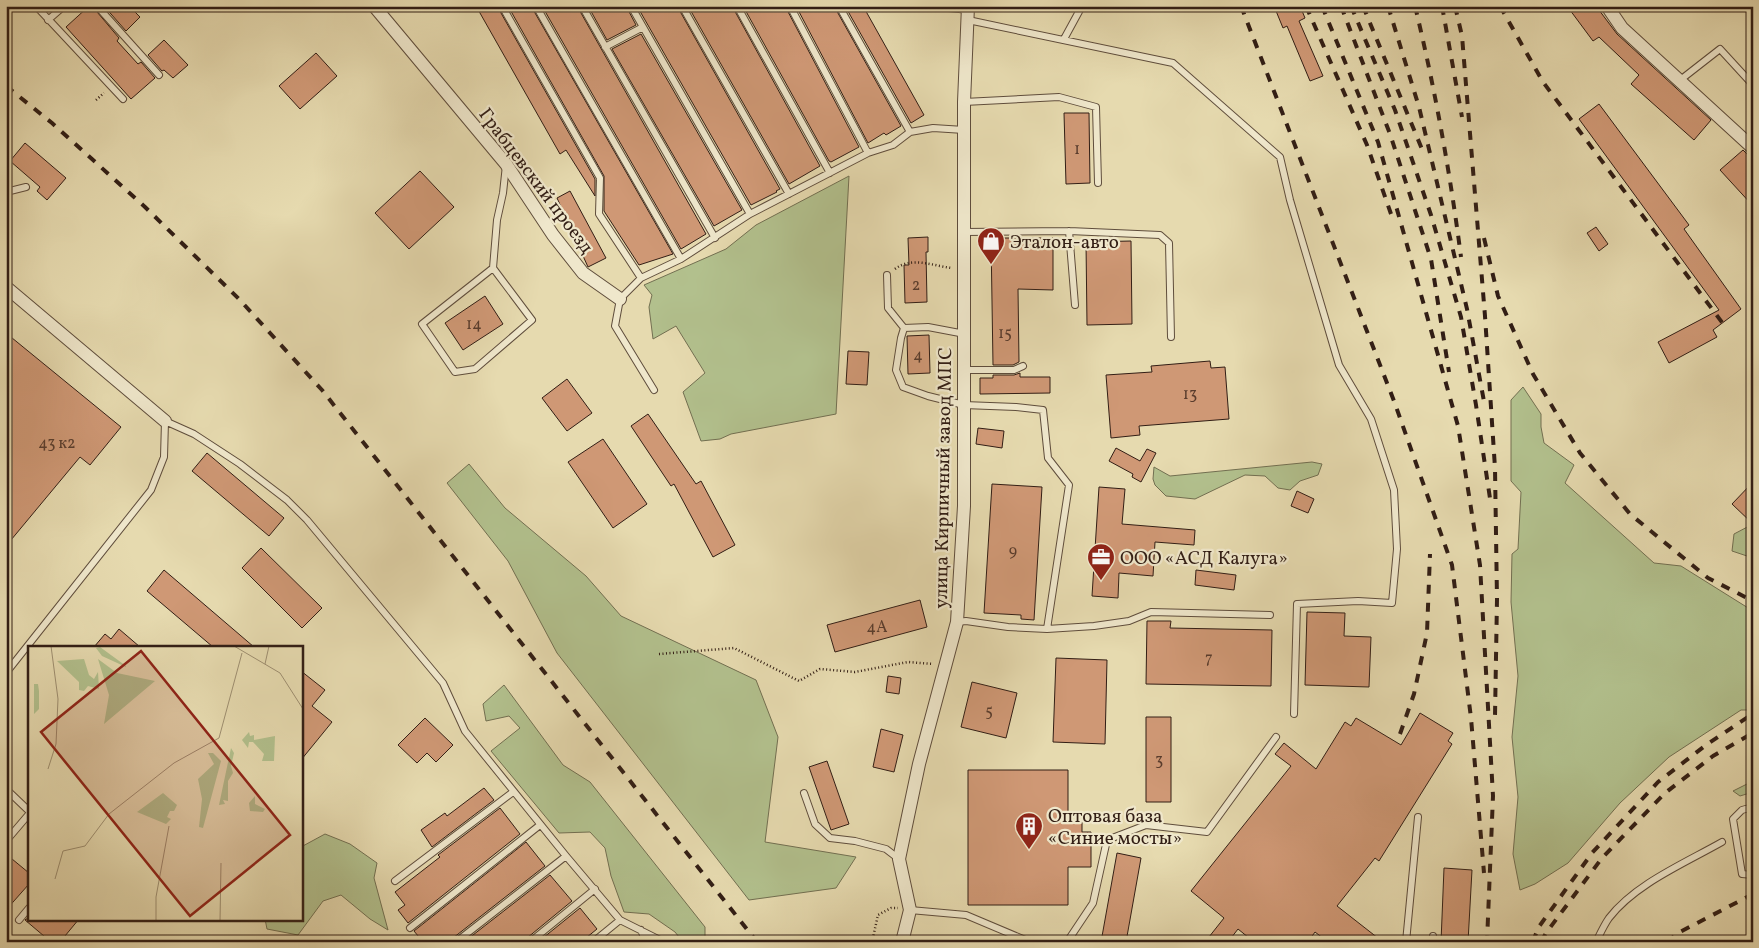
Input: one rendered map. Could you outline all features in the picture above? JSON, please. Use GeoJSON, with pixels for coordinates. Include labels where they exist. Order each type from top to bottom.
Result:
{"type":"FeatureCollection","features":[{"type":"Feature","properties":{"kind":"street","name":"Грабцевский проезд"},"geometry":{"type":"LineString","coordinates":[[374,6],[506,164],[553,235],[583,272],[620,299]]}},
{"type":"Feature","properties":{"kind":"street"},"geometry":{"type":"LineString","coordinates":[[1607,6],[1622,28],[1753,148]]}},
{"type":"Feature","properties":{"kind":"street","name":"улица Кирпичный завод МПС"},"geometry":{"type":"LineString","coordinates":[[902,942],[910,910],[899,859],[919,764],[957,622],[964,506],[964,102],[968,12]]}},
{"type":"Feature","properties":{"kind":"street"},"geometry":{"type":"LineString","coordinates":[[6,287],[165,421]]}},
{"type":"Feature","properties":{"kind":"lane"},"geometry":{"type":"LineString","coordinates":[[36,6],[123,99]]}},
{"type":"Feature","properties":{"kind":"lane"},"geometry":{"type":"LineString","coordinates":[[48,20],[64,6]]}},
{"type":"Feature","properties":{"kind":"lane"},"geometry":{"type":"LineString","coordinates":[[97,6],[159,74]]}},
{"type":"Feature","properties":{"kind":"lane"},"geometry":{"type":"LineString","coordinates":[[502,6],[600,178],[599,214],[641,278]]}},
{"type":"Feature","properties":{"kind":"lane"},"geometry":{"type":"LineString","coordinates":[[536,6],[680,259]]}},
{"type":"Feature","properties":{"kind":"lane"},"geometry":{"type":"LineString","coordinates":[[582,6],[715,238]]}},
{"type":"Feature","properties":{"kind":"lane"},"geometry":{"type":"LineString","coordinates":[[631,6],[750,214]]}},
{"type":"Feature","properties":{"kind":"lane"},"geometry":{"type":"LineString","coordinates":[[682,6],[789,194]]}},
{"type":"Feature","properties":{"kind":"lane"},"geometry":{"type":"LineString","coordinates":[[737,6],[830,173]]}},
{"type":"Feature","properties":{"kind":"lane"},"geometry":{"type":"LineString","coordinates":[[790,6],[868,153]]}},
{"type":"Feature","properties":{"kind":"lane"},"geometry":{"type":"LineString","coordinates":[[839,6],[910,132]]}},
{"type":"Feature","properties":{"kind":"lane"},"geometry":{"type":"LineString","coordinates":[[928,6],[968,12],[1064,40],[1172,64],[1280,157],[1290,200],[1339,365],[1371,419],[1394,490],[1396,549],[1392,603],[1358,601],[1297,604],[1294,714]]}},
{"type":"Feature","properties":{"kind":"lane"},"geometry":{"type":"LineString","coordinates":[[1064,40],[1082,6]]}},
{"type":"Feature","properties":{"kind":"lane"},"geometry":{"type":"LineString","coordinates":[[605,47],[643,27]]}},
{"type":"Feature","properties":{"kind":"lane"},"geometry":{"type":"LineString","coordinates":[[1679,80],[1720,49],[1753,85]]}},
{"type":"Feature","properties":{"kind":"lane"},"geometry":{"type":"LineString","coordinates":[[964,102],[1059,97],[1096,107],[1098,182]]}},
{"type":"Feature","properties":{"kind":"lane"},"geometry":{"type":"LineString","coordinates":[[654,390],[615,326],[620,299],[641,278],[680,259],[750,214],[868,153],[893,145],[910,132],[933,128],[964,130]]}},
{"type":"Feature","properties":{"kind":"lane"},"geometry":{"type":"LineString","coordinates":[[492,268],[422,324],[455,372],[475,369],[532,320],[492,268],[506,164]]}},
{"type":"Feature","properties":{"kind":"lane"},"geometry":{"type":"LineString","coordinates":[[6,192],[26,187]]}},
{"type":"Feature","properties":{"kind":"lane"},"geometry":{"type":"LineString","coordinates":[[964,232],[1069,231],[1160,234],[1169,243],[1171,337]]}},
{"type":"Feature","properties":{"kind":"lane"},"geometry":{"type":"LineString","coordinates":[[1069,231],[1075,306]]}},
{"type":"Feature","properties":{"kind":"lane"},"geometry":{"type":"LineString","coordinates":[[887,275],[888,308],[904,328]]}},
{"type":"Feature","properties":{"kind":"lane"},"geometry":{"type":"LineString","coordinates":[[904,328],[928,327],[965,334]]}},
{"type":"Feature","properties":{"kind":"lane"},"geometry":{"type":"LineString","coordinates":[[904,328],[896,370],[904,387],[928,396],[964,405],[1043,410],[1048,458],[1070,485],[1047,629]]}},
{"type":"Feature","properties":{"kind":"lane"},"geometry":{"type":"LineString","coordinates":[[964,370],[1014,370],[1023,366]]}},
{"type":"Feature","properties":{"kind":"lane"},"geometry":{"type":"LineString","coordinates":[[6,673],[151,490],[164,457],[165,421],[194,434],[240,464],[286,500],[307,520],[443,683],[465,731],[540,825],[620,920],[664,942]]}},
{"type":"Feature","properties":{"kind":"lane"},"geometry":{"type":"LineString","coordinates":[[957,622],[966,621],[1008,627],[1047,629],[1094,626],[1129,621],[1151,612],[1270,615]]}},
{"type":"Feature","properties":{"kind":"lane"},"geometry":{"type":"LineString","coordinates":[[1066,942],[1093,903],[1107,840],[1146,825],[1207,832],[1276,736]]}},
{"type":"Feature","properties":{"kind":"lane"},"geometry":{"type":"LineString","coordinates":[[6,789],[28,811]]}},
{"type":"Feature","properties":{"kind":"lane"},"geometry":{"type":"LineString","coordinates":[[395,881],[513,792]]}},
{"type":"Feature","properties":{"kind":"lane"},"geometry":{"type":"LineString","coordinates":[[804,793],[815,824],[830,838],[855,841],[886,849],[899,859]]}},
{"type":"Feature","properties":{"kind":"lane"},"geometry":{"type":"LineString","coordinates":[[1753,807],[1742,810],[1733,819],[1742,874],[1753,874]]}},
{"type":"Feature","properties":{"kind":"lane"},"geometry":{"type":"LineString","coordinates":[[6,840],[28,813]]}},
{"type":"Feature","properties":{"kind":"lane"},"geometry":{"type":"LineString","coordinates":[[1406,942],[1418,817]]}},
{"type":"Feature","properties":{"kind":"lane"},"geometry":{"type":"LineString","coordinates":[[410,928],[540,825]]}},
{"type":"Feature","properties":{"kind":"lane"},"geometry":{"type":"LineString","coordinates":[[1596,942],[1608,919],[1638,891],[1722,842]]}},
{"type":"Feature","properties":{"kind":"lane"},"geometry":{"type":"LineString","coordinates":[[456,942],[566,856]]}},
{"type":"Feature","properties":{"kind":"lane"},"geometry":{"type":"LineString","coordinates":[[530,942],[595,889]]}},
{"type":"Feature","properties":{"kind":"lane"},"geometry":{"type":"LineString","coordinates":[[18,920],[28,909]]}},
{"type":"Feature","properties":{"kind":"lane"},"geometry":{"type":"LineString","coordinates":[[910,910],[966,915],[1030,942]]}},
{"type":"Feature","properties":{"kind":"lane"},"geometry":{"type":"LineString","coordinates":[[593,942],[620,920]]}},
{"type":"Feature","properties":{"kind":"lane"},"geometry":{"type":"LineString","coordinates":[[641,930],[646,942]]}},
{"type":"Feature","properties":{"kind":"path"},"geometry":{"type":"LineString","coordinates":[[887,275],[902,264],[909,263],[928,263],[943,268],[963,270]]}},
{"type":"Feature","properties":{"kind":"path"},"geometry":{"type":"LineString","coordinates":[[659,654],[734,648],[800,681],[820,669],[855,672],[908,662],[946,665]]}},
{"type":"Feature","properties":{"kind":"path"},"geometry":{"type":"LineString","coordinates":[[872,942],[878,915],[891,908],[910,910]]}},
{"type":"Feature","properties":{"kind":"green space"},"geometry":{"type":"Polygon","coordinates":[[[849,176],[836,414],[731,434],[720,439],[701,441],[683,392],[705,373],[676,326],[653,339],[649,307],[652,295],[644,285],[726,249],[756,225],[849,176]]]}},
{"type":"Feature","properties":{"kind":"green space"},"geometry":{"type":"Polygon","coordinates":[[[1523,387],[1541,414],[1544,443],[1574,465],[1565,483],[1654,563],[1681,566],[1753,611],[1753,710],[1741,710],[1669,757],[1620,803],[1568,863],[1535,884],[1520,890],[1513,854],[1518,797],[1512,737],[1518,676],[1511,602],[1512,554],[1518,549],[1521,492],[1511,481],[1511,400],[1523,387]]]}},
{"type":"Feature","properties":{"kind":"green space"},"geometry":{"type":"Polygon","coordinates":[[[1312,462],[1322,464],[1318,475],[1300,481],[1290,490],[1278,488],[1265,476],[1245,475],[1195,499],[1166,496],[1155,485],[1153,479],[1154,467],[1170,476],[1312,462]]]}},
{"type":"Feature","properties":{"kind":"green space"},"geometry":{"type":"Polygon","coordinates":[[[469,464],[505,508],[586,576],[621,616],[756,680],[778,737],[765,842],[856,857],[836,888],[749,900],[557,653],[508,561],[447,483],[469,464]]]}},
{"type":"Feature","properties":{"kind":"green space"},"geometry":{"type":"Polygon","coordinates":[[[1753,524],[1753,558],[1732,551],[1734,534],[1753,524]]]}},
{"type":"Feature","properties":{"kind":"green space"},"geometry":{"type":"Polygon","coordinates":[[[504,685],[563,765],[590,782],[705,927],[705,942],[683,942],[675,932],[649,914],[624,912],[611,876],[605,848],[590,832],[559,833],[491,751],[520,728],[509,716],[486,721],[483,704],[504,685]]]}},
{"type":"Feature","properties":{"kind":"green space"},"geometry":{"type":"Polygon","coordinates":[[[1753,781],[1753,792],[1740,796],[1733,791],[1753,781]]]}},
{"type":"Feature","properties":{"kind":"green space"},"geometry":{"type":"Polygon","coordinates":[[[325,834],[350,844],[377,863],[374,878],[388,930],[370,919],[341,895],[323,901],[298,935],[267,929],[265,920],[302,920],[302,846],[325,834]]]}},
{"type":"Feature","properties":{"kind":"building"},"geometry":{"type":"Polygon","coordinates":[[[89,6],[92,6],[119,38],[117,41],[138,64],[141,62],[155,78],[131,99],[66,27],[89,6]]]}},
{"type":"Feature","properties":{"kind":"building"},"geometry":{"type":"Polygon","coordinates":[[[104,6],[129,6],[140,17],[126,31],[104,6]]]}},
{"type":"Feature","properties":{"kind":"building"},"geometry":{"type":"Polygon","coordinates":[[[476,6],[497,6],[595,179],[595,196],[566,150],[560,154],[476,6]]]}},
{"type":"Feature","properties":{"kind":"building"},"geometry":{"type":"Polygon","coordinates":[[[508,6],[531,6],[673,254],[639,265],[604,211],[604,176],[508,6]]]}},
{"type":"Feature","properties":{"kind":"building"},"geometry":{"type":"Polygon","coordinates":[[[542,6],[577,6],[706,234],[681,249],[542,6]]]}},
{"type":"Feature","properties":{"kind":"building"},"geometry":{"type":"Polygon","coordinates":[[[588,6],[626,6],[636,25],[607,40],[588,6]]]}},
{"type":"Feature","properties":{"kind":"building"},"geometry":{"type":"Polygon","coordinates":[[[637,6],[677,6],[780,189],[777,192],[751,205],[637,6]]]}},
{"type":"Feature","properties":{"kind":"building"},"geometry":{"type":"Polygon","coordinates":[[[688,6],[732,6],[820,166],[789,184],[688,6]]]}},
{"type":"Feature","properties":{"kind":"building"},"geometry":{"type":"Polygon","coordinates":[[[743,6],[785,6],[859,147],[831,162],[829,161],[743,6]]]}},
{"type":"Feature","properties":{"kind":"building"},"geometry":{"type":"Polygon","coordinates":[[[796,6],[834,6],[901,126],[886,135],[884,133],[868,143],[796,6]]]}},
{"type":"Feature","properties":{"kind":"building"},"geometry":{"type":"Polygon","coordinates":[[[845,6],[863,6],[924,115],[911,123],[845,6]]]}},
{"type":"Feature","properties":{"kind":"building"},"geometry":{"type":"Polygon","coordinates":[[[1274,6],[1300,6],[1305,18],[1299,21],[1323,76],[1310,81],[1287,26],[1283,28],[1274,6]]]}},
{"type":"Feature","properties":{"kind":"building"},"geometry":{"type":"Polygon","coordinates":[[[1567,6],[1596,6],[1617,34],[1711,120],[1694,140],[1631,84],[1639,75],[1599,37],[1593,41],[1567,6]]]}},
{"type":"Feature","properties":{"kind":"building"},"geometry":{"type":"Polygon","coordinates":[[[641,34],[742,210],[714,226],[612,49],[641,34]]]}},
{"type":"Feature","properties":{"kind":"building"},"geometry":{"type":"Polygon","coordinates":[[[164,40],[188,65],[173,78],[164,70],[162,71],[148,55],[164,40]]]}},
{"type":"Feature","properties":{"kind":"building"},"geometry":{"type":"Polygon","coordinates":[[[316,53],[337,76],[300,109],[279,86],[316,53]]]}},
{"type":"Feature","properties":{"kind":"building"},"geometry":{"type":"Polygon","coordinates":[[[1599,104],[1689,225],[1684,229],[1741,309],[1713,330],[1717,337],[1669,363],[1658,342],[1719,310],[1579,119],[1599,104]]]}},
{"type":"Feature","properties":{"kind":"building"},"geometry":{"type":"Polygon","coordinates":[[[1064,113],[1089,113],[1090,183],[1066,184],[1064,113]]]}},
{"type":"Feature","properties":{"kind":"building"},"geometry":{"type":"Polygon","coordinates":[[[25,143],[66,178],[47,200],[37,191],[40,187],[10,161],[25,143]]]}},
{"type":"Feature","properties":{"kind":"building"},"geometry":{"type":"Polygon","coordinates":[[[1743,150],[1753,160],[1753,206],[1720,170],[1743,150]]]}},
{"type":"Feature","properties":{"kind":"building"},"geometry":{"type":"Polygon","coordinates":[[[420,171],[454,207],[409,249],[375,213],[420,171]]]}},
{"type":"Feature","properties":{"kind":"building"},"geometry":{"type":"Polygon","coordinates":[[[570,191],[606,258],[588,267],[557,198],[570,191]]]}},
{"type":"Feature","properties":{"kind":"building"},"geometry":{"type":"Polygon","coordinates":[[[1596,227],[1608,244],[1599,251],[1587,233],[1596,227]]]}},
{"type":"Feature","properties":{"kind":"building"},"geometry":{"type":"Polygon","coordinates":[[[928,237],[928,252],[926,252],[927,302],[905,303],[904,265],[909,265],[908,238],[928,237]]]}},
{"type":"Feature","properties":{"kind":"building"},"geometry":{"type":"Polygon","coordinates":[[[991,238],[1053,238],[1053,290],[1018,289],[1019,362],[1013,365],[993,365],[991,238]]]}},
{"type":"Feature","properties":{"kind":"building"},"geometry":{"type":"Polygon","coordinates":[[[1131,241],[1132,324],[1087,325],[1086,242],[1131,241]]]}},
{"type":"Feature","properties":{"kind":"building"},"geometry":{"type":"Polygon","coordinates":[[[485,296],[503,324],[463,350],[445,323],[485,296]]]}},
{"type":"Feature","properties":{"kind":"building"},"geometry":{"type":"Polygon","coordinates":[[[6,333],[121,427],[90,465],[80,457],[6,546],[6,333]]]}},
{"type":"Feature","properties":{"kind":"building"},"geometry":{"type":"Polygon","coordinates":[[[929,335],[930,373],[908,374],[907,336],[929,335]]]}},
{"type":"Feature","properties":{"kind":"building"},"geometry":{"type":"Polygon","coordinates":[[[848,351],[869,352],[867,385],[846,384],[848,351]]]}},
{"type":"Feature","properties":{"kind":"building"},"geometry":{"type":"Polygon","coordinates":[[[1210,361],[1211,368],[1225,367],[1229,419],[1139,426],[1140,435],[1111,438],[1106,375],[1152,372],[1151,366],[1210,361]]]}},
{"type":"Feature","properties":{"kind":"building"},"geometry":{"type":"Polygon","coordinates":[[[1020,373],[1020,377],[1050,377],[1050,393],[980,394],[980,378],[993,378],[993,375],[1014,375],[1020,373]]]}},
{"type":"Feature","properties":{"kind":"building"},"geometry":{"type":"Polygon","coordinates":[[[567,379],[592,413],[567,431],[542,398],[567,379]]]}},
{"type":"Feature","properties":{"kind":"building"},"geometry":{"type":"Polygon","coordinates":[[[648,414],[696,484],[701,481],[735,545],[713,557],[674,484],[671,486],[631,426],[648,414]]]}},
{"type":"Feature","properties":{"kind":"building"},"geometry":{"type":"Polygon","coordinates":[[[978,428],[1004,431],[1002,448],[976,444],[978,428]]]}},
{"type":"Feature","properties":{"kind":"building"},"geometry":{"type":"Polygon","coordinates":[[[603,439],[647,504],[613,528],[568,462],[603,439]]]}},
{"type":"Feature","properties":{"kind":"building"},"geometry":{"type":"Polygon","coordinates":[[[1116,448],[1140,461],[1147,449],[1156,453],[1141,482],[1132,477],[1133,474],[1109,461],[1116,448]]]}},
{"type":"Feature","properties":{"kind":"building"},"geometry":{"type":"Polygon","coordinates":[[[207,453],[284,518],[269,536],[192,471],[207,453]]]}},
{"type":"Feature","properties":{"kind":"building"},"geometry":{"type":"Polygon","coordinates":[[[1753,482],[1753,524],[1732,504],[1753,482]]]}},
{"type":"Feature","properties":{"kind":"building"},"geometry":{"type":"Polygon","coordinates":[[[992,484],[1042,487],[1034,620],[1021,619],[1021,615],[984,613],[992,484]]]}},
{"type":"Feature","properties":{"kind":"building"},"geometry":{"type":"Polygon","coordinates":[[[1099,487],[1125,489],[1122,524],[1195,530],[1194,545],[1155,542],[1153,576],[1119,573],[1118,598],[1092,596],[1099,487]]]}},
{"type":"Feature","properties":{"kind":"building"},"geometry":{"type":"Polygon","coordinates":[[[1297,491],[1314,499],[1308,513],[1291,506],[1297,491]]]}},
{"type":"Feature","properties":{"kind":"building"},"geometry":{"type":"Polygon","coordinates":[[[261,548],[322,608],[302,628],[242,568],[261,548]]]}},
{"type":"Feature","properties":{"kind":"building"},"geometry":{"type":"Polygon","coordinates":[[[164,570],[253,646],[212,646],[147,591],[164,570]]]}},
{"type":"Feature","properties":{"kind":"building"},"geometry":{"type":"Polygon","coordinates":[[[1196,570],[1236,575],[1234,590],[1195,585],[1196,570]]]}},
{"type":"Feature","properties":{"kind":"building"},"geometry":{"type":"Polygon","coordinates":[[[920,600],[927,627],[835,652],[827,625],[920,600]]]}},
{"type":"Feature","properties":{"kind":"building"},"geometry":{"type":"Polygon","coordinates":[[[1307,612],[1345,613],[1344,636],[1371,637],[1369,687],[1305,685],[1307,612]]]}},
{"type":"Feature","properties":{"kind":"building"},"geometry":{"type":"Polygon","coordinates":[[[1147,621],[1171,621],[1170,628],[1272,630],[1271,686],[1146,684],[1147,621]]]}},
{"type":"Feature","properties":{"kind":"building"},"geometry":{"type":"Polygon","coordinates":[[[119,629],[139,646],[95,646],[105,634],[111,639],[119,629]]]}},
{"type":"Feature","properties":{"kind":"building"},"geometry":{"type":"Polygon","coordinates":[[[1056,658],[1107,660],[1105,744],[1053,742],[1056,658]]]}},
{"type":"Feature","properties":{"kind":"building"},"geometry":{"type":"Polygon","coordinates":[[[302,672],[325,690],[312,706],[332,722],[302,759],[302,672]]]}},
{"type":"Feature","properties":{"kind":"building"},"geometry":{"type":"Polygon","coordinates":[[[888,676],[901,678],[899,694],[886,692],[888,676]]]}},
{"type":"Feature","properties":{"kind":"building"},"geometry":{"type":"Polygon","coordinates":[[[972,682],[1017,693],[1006,738],[961,727],[972,682]]]}},
{"type":"Feature","properties":{"kind":"building"},"geometry":{"type":"Polygon","coordinates":[[[1420,713],[1453,733],[1448,741],[1452,744],[1379,861],[1375,858],[1337,906],[1383,942],[1328,942],[1315,932],[1308,942],[1254,942],[1238,929],[1228,942],[1205,942],[1224,918],[1191,891],[1291,766],[1275,754],[1284,743],[1316,769],[1345,722],[1351,726],[1356,718],[1401,745],[1420,713]]]}},
{"type":"Feature","properties":{"kind":"building"},"geometry":{"type":"Polygon","coordinates":[[[1146,717],[1171,717],[1171,802],[1146,802],[1146,717]]]}},
{"type":"Feature","properties":{"kind":"building"},"geometry":{"type":"Polygon","coordinates":[[[425,718],[453,745],[436,762],[427,753],[417,763],[398,745],[425,718]]]}},
{"type":"Feature","properties":{"kind":"building"},"geometry":{"type":"Polygon","coordinates":[[[881,729],[903,735],[894,772],[873,767],[881,729]]]}},
{"type":"Feature","properties":{"kind":"building"},"geometry":{"type":"Polygon","coordinates":[[[827,761],[849,824],[831,830],[809,767],[827,761]]]}},
{"type":"Feature","properties":{"kind":"building","name":"Оптовая база «Синие мосты»"},"geometry":{"type":"Polygon","coordinates":[[[968,770],[1068,770],[1068,822],[1082,822],[1082,832],[1091,832],[1091,867],[1068,867],[1068,905],[968,905],[968,770]]]}},
{"type":"Feature","properties":{"kind":"building"},"geometry":{"type":"Polygon","coordinates":[[[484,788],[494,800],[432,847],[421,830],[445,813],[447,816],[484,788]]]}},
{"type":"Feature","properties":{"kind":"building"},"geometry":{"type":"Polygon","coordinates":[[[500,808],[520,834],[408,923],[398,910],[405,905],[395,892],[440,857],[438,855],[500,808]]]}},
{"type":"Feature","properties":{"kind":"building"},"geometry":{"type":"Polygon","coordinates":[[[526,842],[545,866],[453,938],[451,942],[423,942],[414,931],[526,842]]]}},
{"type":"Feature","properties":{"kind":"building"},"geometry":{"type":"Polygon","coordinates":[[[1117,853],[1141,858],[1126,942],[1101,942],[1117,853]]]}},
{"type":"Feature","properties":{"kind":"building"},"geometry":{"type":"Polygon","coordinates":[[[6,854],[28,872],[28,885],[6,910],[6,854]]]}},
{"type":"Feature","properties":{"kind":"building"},"geometry":{"type":"Polygon","coordinates":[[[1444,868],[1472,870],[1468,942],[1441,942],[1444,868]]]}},
{"type":"Feature","properties":{"kind":"building"},"geometry":{"type":"Polygon","coordinates":[[[550,875],[572,901],[527,938],[525,942],[464,942],[550,875]]]}},
{"type":"Feature","properties":{"kind":"building"},"geometry":{"type":"Polygon","coordinates":[[[580,908],[597,929],[581,942],[538,942],[580,908]]]}},
{"type":"Feature","properties":{"kind":"building"},"geometry":{"type":"Polygon","coordinates":[[[25,920],[78,920],[60,942],[51,942],[25,920]]]}},
{"type":"Feature","properties":{"kind":"railway"},"geometry":{"type":"LineString","coordinates":[[1241,6],[1394,401],[1452,565],[1471,718],[1484,873]]}},
{"type":"Feature","properties":{"kind":"railway"},"geometry":{"type":"LineString","coordinates":[[1306,6],[1367,145],[1391,214]]}},
{"type":"Feature","properties":{"kind":"railway"},"geometry":{"type":"LineString","coordinates":[[1322,6],[1378,142],[1458,426],[1480,565],[1493,796],[1487,942]]}},
{"type":"Feature","properties":{"kind":"railway"},"geometry":{"type":"LineString","coordinates":[[1341,6],[1390,134],[1431,259],[1449,372]]}},
{"type":"Feature","properties":{"kind":"railway"},"geometry":{"type":"LineString","coordinates":[[1351,6],[1395,110],[1431,215],[1461,317],[1491,505]]}},
{"type":"Feature","properties":{"kind":"railway"},"geometry":{"type":"LineString","coordinates":[[1363,6],[1424,154]]}},
{"type":"Feature","properties":{"kind":"railway"},"geometry":{"type":"LineString","coordinates":[[1388,6],[1419,107],[1467,309],[1485,407]]}},
{"type":"Feature","properties":{"kind":"railway"},"geometry":{"type":"LineString","coordinates":[[1415,6],[1441,131],[1461,257]]}},
{"type":"Feature","properties":{"kind":"railway"},"geometry":{"type":"LineString","coordinates":[[1442,6],[1462,117]]}},
{"type":"Feature","properties":{"kind":"railway"},"geometry":{"type":"LineString","coordinates":[[1455,6],[1462,36],[1485,316],[1495,468],[1497,599],[1495,716]]}},
{"type":"Feature","properties":{"kind":"railway"},"geometry":{"type":"LineString","coordinates":[[1500,6],[1543,82],[1724,325]]}},
{"type":"Feature","properties":{"kind":"railway"},"geometry":{"type":"LineString","coordinates":[[1744,6],[1753,17]]}},
{"type":"Feature","properties":{"kind":"railway"},"geometry":{"type":"LineString","coordinates":[[6,86],[52,123],[145,207],[239,299],[322,390],[757,942]]}},
{"type":"Feature","properties":{"kind":"railway"},"geometry":{"type":"LineString","coordinates":[[1484,238],[1498,296],[1533,374],[1580,453],[1630,514],[1708,578],[1753,601]]}},
{"type":"Feature","properties":{"kind":"railway"},"geometry":{"type":"LineString","coordinates":[[1400,734],[1414,694],[1427,633],[1430,554]]}},
{"type":"Feature","properties":{"kind":"railway"},"geometry":{"type":"LineString","coordinates":[[1533,942],[1538,928],[1592,853],[1658,782],[1706,745],[1748,717]]}},
{"type":"Feature","properties":{"kind":"railway"},"geometry":{"type":"LineString","coordinates":[[1541,942],[1602,858],[1665,793],[1713,756],[1753,733]]}},
{"type":"Feature","properties":{"kind":"railway"},"geometry":{"type":"LineString","coordinates":[[1667,942],[1678,933],[1753,894]]}},
{"type":"Feature","properties":{"kind":"place","name":"Эталон-авто"},"geometry":{"type":"Point","coordinates":[991,265]}},
{"type":"Feature","properties":{"kind":"place","name":"ООО «АСД Калуга»"},"geometry":{"type":"Point","coordinates":[1101,581]}},
{"type":"Feature","properties":{"kind":"place","name":"Оптовая база «Синие мосты»"},"geometry":{"type":"Point","coordinates":[1029,850]}}]}
